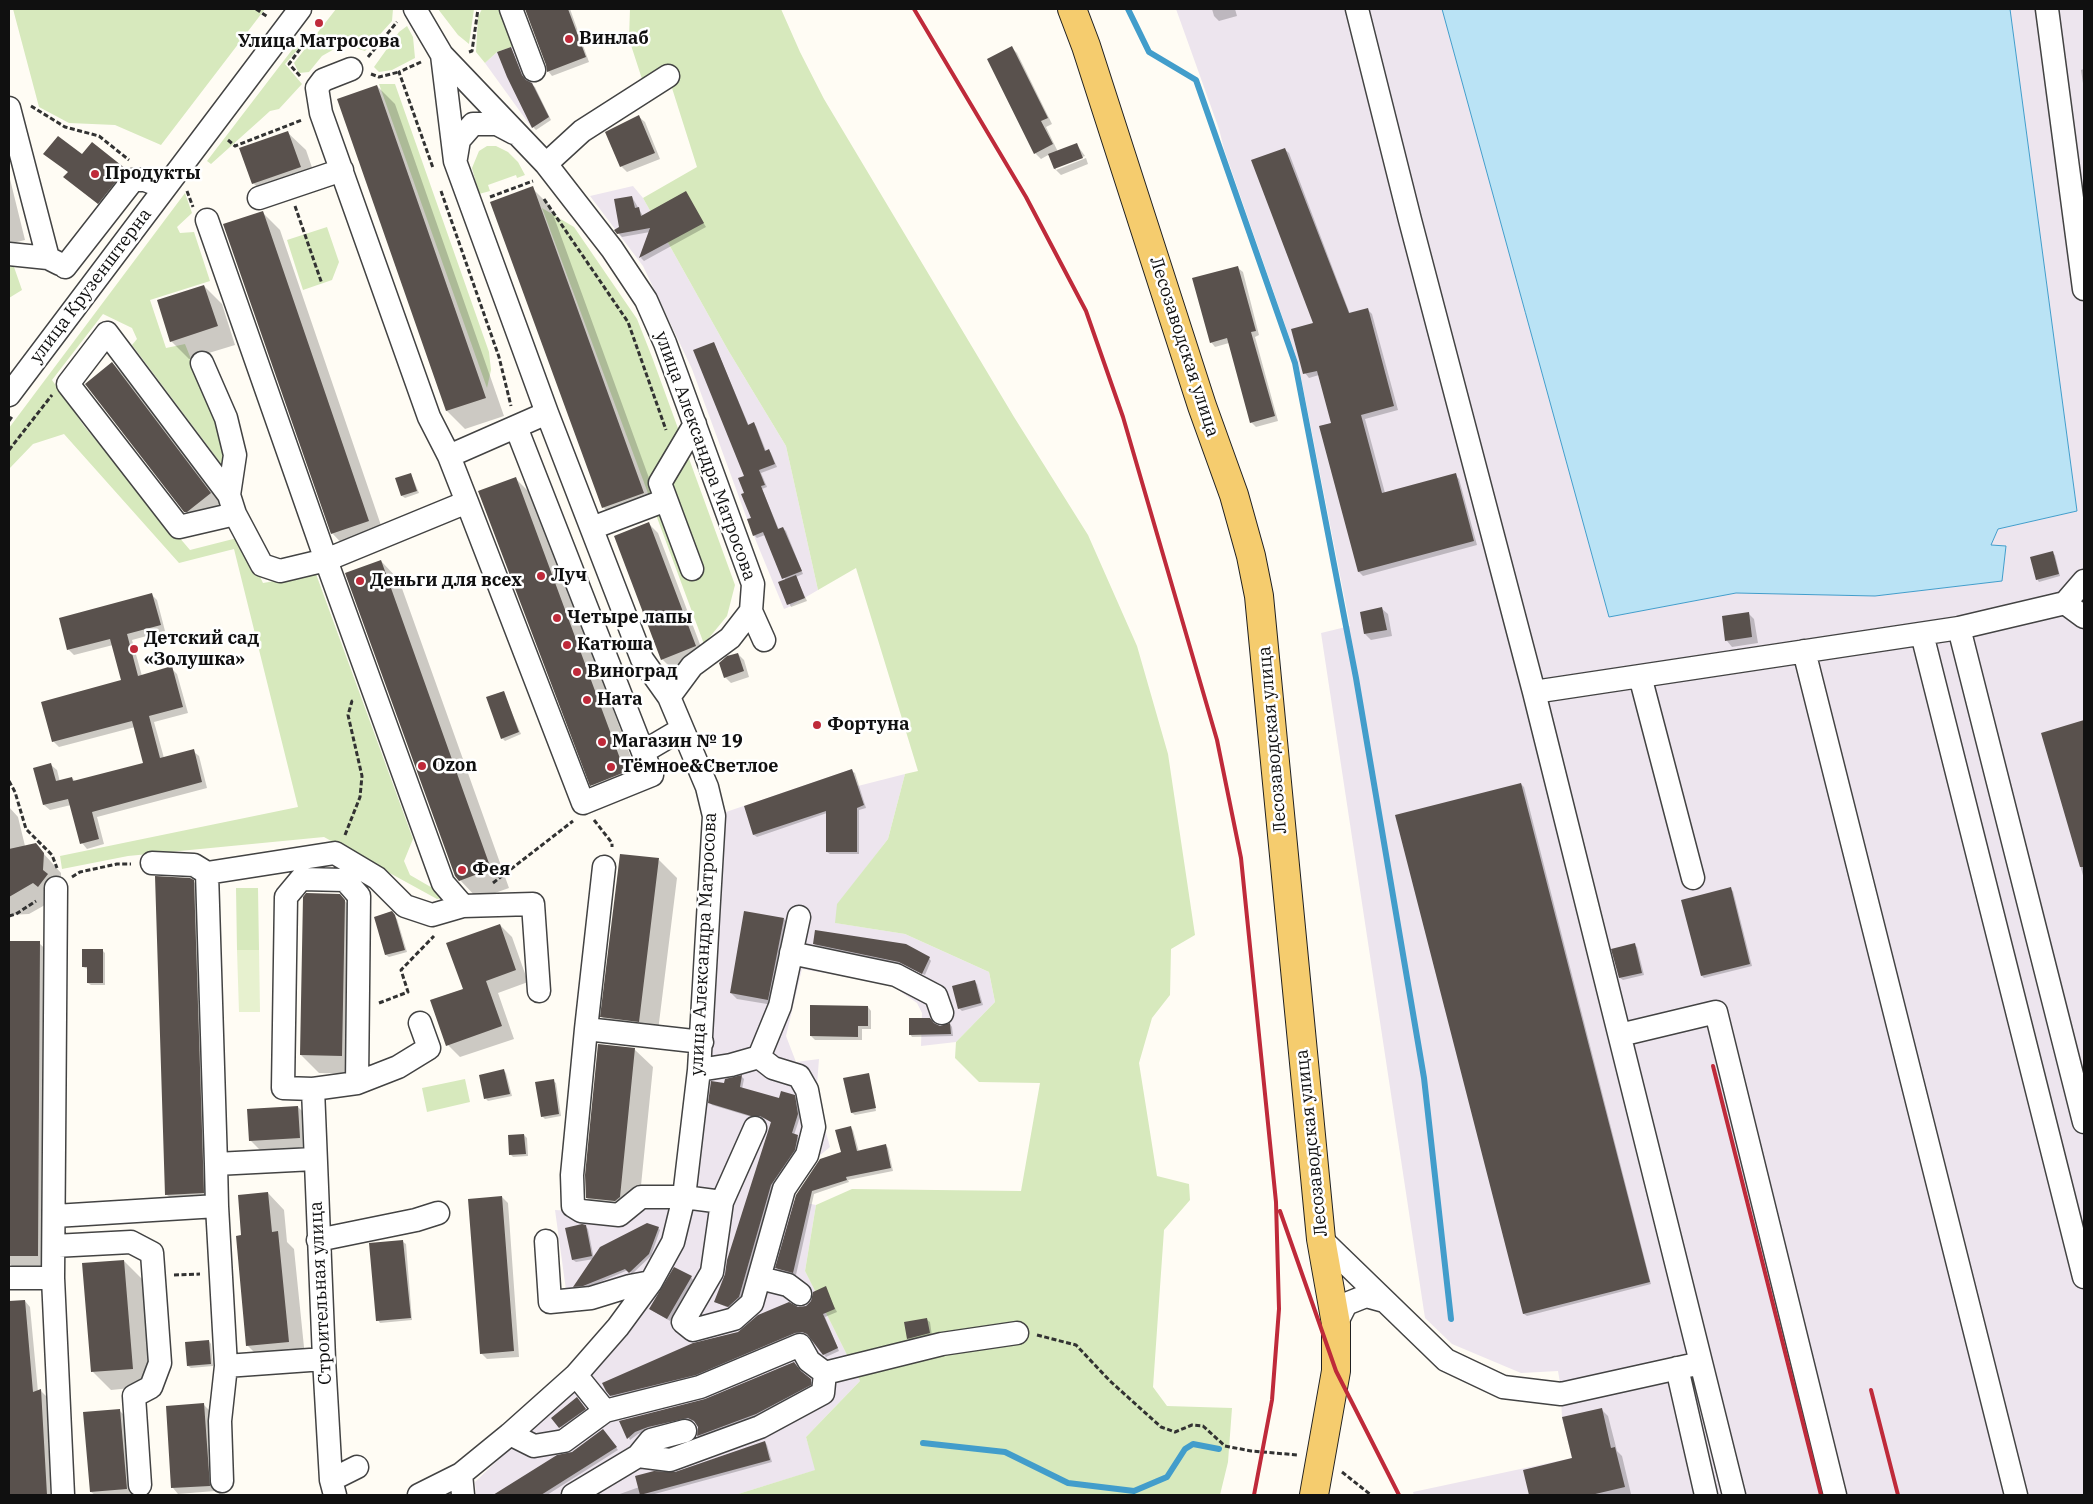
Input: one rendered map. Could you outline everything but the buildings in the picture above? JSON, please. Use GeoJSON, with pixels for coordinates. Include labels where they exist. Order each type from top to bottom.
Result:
{"type":"FeatureCollection","features":[{"type":"Feature","properties":{"kind":"main road","name":"Лесозаводская улица"},"geometry":{"type":"LineString","coordinates":[[1072,9],[1089,55],[1202,406],[1234,495],[1254,572],[1260,605],[1321,1239],[1336,1324],[1336,1371],[1314,1495]]}},
{"type":"Feature","properties":{"kind":"street","name":"улица Крузенштерна"},"geometry":{"type":"LineString","coordinates":[[9,395],[94,282],[155,184],[300,9]]}},
{"type":"Feature","properties":{"kind":"street"},"geometry":{"type":"LineString","coordinates":[[511,9],[534,70]]}},
{"type":"Feature","properties":{"kind":"street"},"geometry":{"type":"LineString","coordinates":[[1357,9],[1410,220],[1534,692],[1734,1495]]}},
{"type":"Feature","properties":{"kind":"street"},"geometry":{"type":"LineString","coordinates":[[2046,9],[2084,290]]}},
{"type":"Feature","properties":{"kind":"street","name":"улица Александра Матросова"},"geometry":{"type":"LineString","coordinates":[[407,12],[442,55],[550,168],[612,250],[646,300],[665,343],[753,584],[751,611]]}},
{"type":"Feature","properties":{"kind":"street","name":"улица Александра Матросова"},"geometry":{"type":"LineString","coordinates":[[419,1495],[462,1484],[510,1434],[576,1375],[618,1327],[651,1282],[673,1242],[684,1197],[702,1042],[714,816],[707,786],[669,697],[642,659],[547,413],[455,161],[442,55]]}},
{"type":"Feature","properties":{"kind":"street"},"geometry":{"type":"LineString","coordinates":[[351,69],[323,80],[317,88],[321,113],[429,417],[449,456],[583,802],[652,775],[516,427]]}},
{"type":"Feature","properties":{"kind":"street"},"geometry":{"type":"LineString","coordinates":[[550,168],[582,131],[668,76]]}},
{"type":"Feature","properties":{"kind":"street"},"geometry":{"type":"LineString","coordinates":[[17,105],[56,263]]}},
{"type":"Feature","properties":{"kind":"street"},"geometry":{"type":"LineString","coordinates":[[455,161],[459,140],[473,124],[497,124],[520,136]]}},
{"type":"Feature","properties":{"kind":"street"},"geometry":{"type":"LineString","coordinates":[[258,198],[342,170]]}},
{"type":"Feature","properties":{"kind":"street"},"geometry":{"type":"LineString","coordinates":[[56,263],[132,180],[155,184]]}},
{"type":"Feature","properties":{"kind":"street"},"geometry":{"type":"LineString","coordinates":[[207,220],[326,560],[443,883],[463,906]]}},
{"type":"Feature","properties":{"kind":"street"},"geometry":{"type":"LineString","coordinates":[[9,254],[56,263],[94,282]]}},
{"type":"Feature","properties":{"kind":"street"},"geometry":{"type":"LineString","coordinates":[[232,504],[179,527],[68,384],[106,333],[232,504],[262,565],[280,572],[326,560],[467,502]]}},
{"type":"Feature","properties":{"kind":"street"},"geometry":{"type":"LineString","coordinates":[[202,363],[226,418],[235,455],[232,504]]}},
{"type":"Feature","properties":{"kind":"street"},"geometry":{"type":"LineString","coordinates":[[449,456],[547,413]]}},
{"type":"Feature","properties":{"kind":"street"},"geometry":{"type":"LineString","coordinates":[[692,569],[660,483],[695,424]]}},
{"type":"Feature","properties":{"kind":"street"},"geometry":{"type":"LineString","coordinates":[[592,528],[666,500]]}},
{"type":"Feature","properties":{"kind":"street"},"geometry":{"type":"LineString","coordinates":[[1534,692],[1958,628],[2065,604],[2084,581]]}},
{"type":"Feature","properties":{"kind":"street"},"geometry":{"type":"LineString","coordinates":[[2065,604],[2084,617]]}},
{"type":"Feature","properties":{"kind":"street"},"geometry":{"type":"LineString","coordinates":[[669,697],[692,666],[730,638],[751,611],[764,640]]}},
{"type":"Feature","properties":{"kind":"street"},"geometry":{"type":"LineString","coordinates":[[1958,628],[2084,1122]]}},
{"type":"Feature","properties":{"kind":"street"},"geometry":{"type":"LineString","coordinates":[[1922,634],[2084,1276]]}},
{"type":"Feature","properties":{"kind":"street"},"geometry":{"type":"LineString","coordinates":[[1804,651],[2016,1495]]}},
{"type":"Feature","properties":{"kind":"street"},"geometry":{"type":"LineString","coordinates":[[1640,676],[1693,878]]}},
{"type":"Feature","properties":{"kind":"street"},"geometry":{"type":"LineString","coordinates":[[643,752],[682,729]]}},
{"type":"Feature","properties":{"kind":"street"},"geometry":{"type":"LineString","coordinates":[[152,863],[194,865],[207,873],[335,853],[377,878],[405,906],[432,915],[463,906],[534,904],[539,991]]}},
{"type":"Feature","properties":{"kind":"street"},"geometry":{"type":"LineString","coordinates":[[604,867],[572,1175],[573,1206],[581,1211],[619,1215],[641,1197],[684,1197],[722,1202]]}},
{"type":"Feature","properties":{"kind":"street"},"geometry":{"type":"LineString","coordinates":[[207,873],[217,1206],[226,1366],[220,1421],[222,1481]]}},
{"type":"Feature","properties":{"kind":"street"},"geometry":{"type":"LineString","coordinates":[[356,1083],[359,896],[345,880],[301,879],[286,897],[283,1088],[313,1089],[356,1083],[398,1067],[429,1048],[420,1023]]}},
{"type":"Feature","properties":{"kind":"street"},"geometry":{"type":"LineString","coordinates":[[56,888],[54,1278],[63,1495]]}},
{"type":"Feature","properties":{"kind":"street"},"geometry":{"type":"LineString","coordinates":[[759,1057],[780,1006],[799,917]]}},
{"type":"Feature","properties":{"kind":"street"},"geometry":{"type":"LineString","coordinates":[[791,953],[896,975],[936,996],[942,1013]]}},
{"type":"Feature","properties":{"kind":"street"},"geometry":{"type":"LineString","coordinates":[[1620,1035],[1716,1012],[1835,1495]]}},
{"type":"Feature","properties":{"kind":"street"},"geometry":{"type":"LineString","coordinates":[[586,1029],[702,1042]]}},
{"type":"Feature","properties":{"kind":"street"},"geometry":{"type":"LineString","coordinates":[[699,1070],[731,1065],[759,1057]]}},
{"type":"Feature","properties":{"kind":"street"},"geometry":{"type":"LineString","coordinates":[[755,1128],[722,1202],[712,1272],[684,1322],[693,1330],[734,1319],[752,1303],[784,1189],[807,1155],[814,1127],[807,1090],[799,1076],[773,1068],[759,1057]]}},
{"type":"Feature","properties":{"kind":"street","name":"Строительная улица"},"geometry":{"type":"LineString","coordinates":[[313,1089],[318,1240],[333,1488]]}},
{"type":"Feature","properties":{"kind":"street"},"geometry":{"type":"LineString","coordinates":[[216,1164],[314,1158]]}},
{"type":"Feature","properties":{"kind":"street"},"geometry":{"type":"LineString","coordinates":[[55,1216],[217,1206]]}},
{"type":"Feature","properties":{"kind":"street"},"geometry":{"type":"LineString","coordinates":[[318,1240],[416,1220],[438,1213]]}},
{"type":"Feature","properties":{"kind":"street"},"geometry":{"type":"LineString","coordinates":[[1321,1239],[1446,1360],[1504,1387],[1561,1394],[1701,1363]]}},
{"type":"Feature","properties":{"kind":"street"},"geometry":{"type":"LineString","coordinates":[[546,1241],[550,1302],[591,1298],[630,1286],[651,1282]]}},
{"type":"Feature","properties":{"kind":"street"},"geometry":{"type":"LineString","coordinates":[[54,1246],[131,1242],[152,1253],[160,1363],[151,1387],[134,1396],[140,1485]]}},
{"type":"Feature","properties":{"kind":"street"},"geometry":{"type":"LineString","coordinates":[[9,1278],[54,1278]]}},
{"type":"Feature","properties":{"kind":"street"},"geometry":{"type":"LineString","coordinates":[[760,1278],[788,1285],[800,1294]]}},
{"type":"Feature","properties":{"kind":"street"},"geometry":{"type":"LineString","coordinates":[[1336,1324],[1346,1304],[1366,1296],[1384,1301]]}},
{"type":"Feature","properties":{"kind":"street"},"geometry":{"type":"LineString","coordinates":[[824,1373],[942,1344],[1017,1333]]}},
{"type":"Feature","properties":{"kind":"street"},"geometry":{"type":"LineString","coordinates":[[510,1434],[534,1446],[564,1441],[605,1410],[700,1386],[800,1345],[809,1361],[824,1373]]}},
{"type":"Feature","properties":{"kind":"street"},"geometry":{"type":"LineString","coordinates":[[226,1366],[324,1359]]}},
{"type":"Feature","properties":{"kind":"street"},"geometry":{"type":"LineString","coordinates":[[1677,1368],[1706,1495]]}},
{"type":"Feature","properties":{"kind":"street"},"geometry":{"type":"LineString","coordinates":[[638,1456],[670,1460],[760,1427],[823,1393],[824,1373]]}},
{"type":"Feature","properties":{"kind":"street"},"geometry":{"type":"LineString","coordinates":[[576,1375],[605,1410]]}},
{"type":"Feature","properties":{"kind":"street"},"geometry":{"type":"LineString","coordinates":[[573,1495],[638,1456],[651,1440],[685,1431]]}},
{"type":"Feature","properties":{"kind":"street"},"geometry":{"type":"LineString","coordinates":[[333,1488],[357,1467]]}},
{"type":"Feature","properties":{"kind":"path"},"geometry":{"type":"LineString","coordinates":[[256,9],[268,17]]}},
{"type":"Feature","properties":{"kind":"path"},"geometry":{"type":"LineString","coordinates":[[442,55],[472,52],[478,9]]}},
{"type":"Feature","properties":{"kind":"path"},"geometry":{"type":"LineString","coordinates":[[351,69],[374,50],[407,12]]}},
{"type":"Feature","properties":{"kind":"path"},"geometry":{"type":"LineString","coordinates":[[289,64],[303,45]]}},
{"type":"Feature","properties":{"kind":"path"},"geometry":{"type":"LineString","coordinates":[[351,69],[379,77],[399,72],[416,64]]}},
{"type":"Feature","properties":{"kind":"path"},"geometry":{"type":"LineString","coordinates":[[399,72],[434,170]]}},
{"type":"Feature","properties":{"kind":"path"},"geometry":{"type":"LineString","coordinates":[[17,105],[65,127],[98,136],[134,164],[155,184]]}},
{"type":"Feature","properties":{"kind":"path"},"geometry":{"type":"LineString","coordinates":[[235,146],[321,113]]}},
{"type":"Feature","properties":{"kind":"path"},"geometry":{"type":"LineString","coordinates":[[471,204],[532,181],[550,168]]}},
{"type":"Feature","properties":{"kind":"path"},"geometry":{"type":"LineString","coordinates":[[532,181],[537,189]]}},
{"type":"Feature","properties":{"kind":"path"},"geometry":{"type":"LineString","coordinates":[[440,189],[499,357],[516,427]]}},
{"type":"Feature","properties":{"kind":"path"},"geometry":{"type":"LineString","coordinates":[[542,197],[628,322],[675,456]]}},
{"type":"Feature","properties":{"kind":"path"},"geometry":{"type":"LineString","coordinates":[[296,209],[322,284]]}},
{"type":"Feature","properties":{"kind":"path"},"geometry":{"type":"LineString","coordinates":[[9,450],[47,402]]}},
{"type":"Feature","properties":{"kind":"path"},"geometry":{"type":"LineString","coordinates":[[344,835],[360,797],[362,776],[348,715],[352,701],[374,691]]}},
{"type":"Feature","properties":{"kind":"path"},"geometry":{"type":"LineString","coordinates":[[9,781],[15,792],[26,829],[52,855],[59,873],[56,888]]}},
{"type":"Feature","properties":{"kind":"path"},"geometry":{"type":"LineString","coordinates":[[592,816],[612,843]]}},
{"type":"Feature","properties":{"kind":"path"},"geometry":{"type":"LineString","coordinates":[[463,906],[557,834]]}},
{"type":"Feature","properties":{"kind":"path"},"geometry":{"type":"LineString","coordinates":[[9,916],[16,914]]}},
{"type":"Feature","properties":{"kind":"path"},"geometry":{"type":"LineString","coordinates":[[357,1011],[408,992],[401,970],[435,935]]}},
{"type":"Feature","properties":{"kind":"path"},"geometry":{"type":"LineString","coordinates":[[1017,1333],[1045,1336],[1076,1345],[1110,1381],[1161,1427],[1175,1432],[1192,1425],[1203,1426],[1225,1446],[1251,1451],[1322,1457],[1371,1495]]}},
{"type":"Feature","properties":{"kind":"shaded area"},"geometry":{"type":"Polygon","coordinates":[[[1176,9],[1442,9],[1609,617],[1736,593],[1875,596],[2002,581],[2006,546],[1991,545],[1998,529],[2077,511],[2010,9],[2084,9],[2084,1495],[1414,1495],[1413,1492],[1572,1458],[1562,1417],[1560,1383],[1558,1371],[1521,1373],[1452,1344],[1425,1318],[1321,633],[1350,626],[1298,362],[1176,9]]]}},
{"type":"Feature","properties":{"kind":"shaded area"},"geometry":{"type":"Polygon","coordinates":[[[517,45],[525,68],[549,117],[532,128],[485,63],[497,52],[517,45]]]}},
{"type":"Feature","properties":{"kind":"shaded area"},"geometry":{"type":"Polygon","coordinates":[[[633,186],[643,198],[728,350],[786,446],[818,590],[784,609],[747,519],[692,369],[643,266],[590,196],[633,186]]]}},
{"type":"Feature","properties":{"kind":"shaded area"},"geometry":{"type":"Polygon","coordinates":[[[852,769],[858,786],[905,774],[888,839],[838,904],[836,923],[905,934],[989,972],[995,1002],[956,1042],[921,1046],[922,1013],[917,1003],[891,985],[802,969],[786,1036],[796,1062],[819,1059],[817,1085],[822,1118],[830,1147],[802,1170],[792,1200],[816,1205],[805,1271],[860,1381],[806,1437],[816,1470],[735,1495],[476,1495],[475,1482],[625,1338],[683,1240],[706,1075],[726,812],[852,769]]]}},
{"type":"Feature","properties":{"kind":"shaded area"},"geometry":{"type":"Polygon","coordinates":[[[670,1202],[662,1241],[642,1273],[590,1289],[566,1290],[555,1210],[620,1214],[670,1202]]]}},
{"type":"Feature","properties":{"kind":"green space"},"geometry":{"type":"Polygon","coordinates":[[[13,9],[265,9],[161,145],[115,125],[69,123],[39,107],[13,9]]]}},
{"type":"Feature","properties":{"kind":"green space"},"geometry":{"type":"Polygon","coordinates":[[[336,9],[393,9],[392,21],[365,51],[343,44],[322,56],[309,72],[299,73],[294,63],[336,9]]]}},
{"type":"Feature","properties":{"kind":"green space"},"geometry":{"type":"Polygon","coordinates":[[[438,9],[474,9],[469,44],[458,35],[438,9]]]}},
{"type":"Feature","properties":{"kind":"green space"},"geometry":{"type":"Polygon","coordinates":[[[482,9],[504,9],[517,45],[497,52],[485,63],[476,52],[478,17],[482,9]]]}},
{"type":"Feature","properties":{"kind":"green space"},"geometry":{"type":"Polygon","coordinates":[[[630,9],[781,9],[824,99],[1014,417],[1088,535],[1137,646],[1168,754],[1195,935],[1171,949],[1170,995],[1152,1018],[1139,1063],[1157,1176],[1189,1184],[1190,1200],[1164,1230],[1153,1387],[1167,1406],[1232,1408],[1228,1462],[1220,1495],[735,1495],[815,1470],[806,1437],[860,1381],[805,1271],[816,1205],[852,1189],[1021,1191],[1040,1083],[979,1082],[955,1058],[956,1042],[995,1002],[989,972],[905,934],[835,923],[837,904],[888,839],[905,774],[918,771],[856,568],[818,590],[786,446],[728,350],[643,198],[697,167],[665,66],[642,79],[629,39],[630,9]]]}},
{"type":"Feature","properties":{"kind":"green space"},"geometry":{"type":"Polygon","coordinates":[[[407,26],[413,37],[415,58],[392,70],[379,72],[374,67],[399,32],[407,26]]]}},
{"type":"Feature","properties":{"kind":"green space"},"geometry":{"type":"Polygon","coordinates":[[[295,46],[299,48],[285,64],[302,84],[279,109],[270,111],[211,164],[207,161],[295,46]]]}},
{"type":"Feature","properties":{"kind":"green space"},"geometry":{"type":"Polygon","coordinates":[[[379,84],[395,84],[489,352],[491,370],[487,388],[379,84]]]}},
{"type":"Feature","properties":{"kind":"green space"},"geometry":{"type":"Polygon","coordinates":[[[487,146],[496,146],[508,152],[518,162],[525,175],[517,178],[516,175],[488,185],[490,191],[479,194],[472,168],[479,151],[487,146]]]}},
{"type":"Feature","properties":{"kind":"green space"},"geometry":{"type":"Polygon","coordinates":[[[185,193],[192,213],[177,227],[180,233],[194,232],[210,281],[150,300],[166,348],[185,344],[228,451],[228,473],[132,345],[137,339],[132,328],[103,314],[52,380],[84,426],[190,550],[241,537],[263,583],[316,574],[413,839],[404,861],[410,875],[448,897],[437,899],[324,837],[128,856],[62,869],[60,856],[298,807],[234,549],[179,563],[64,434],[33,444],[9,469],[9,428],[185,193]]]}},
{"type":"Feature","properties":{"kind":"green space"},"geometry":{"type":"Polygon","coordinates":[[[542,208],[574,227],[637,319],[652,357],[735,585],[727,616],[704,644],[542,208]]]}},
{"type":"Feature","properties":{"kind":"green space"},"geometry":{"type":"Polygon","coordinates":[[[327,227],[339,262],[332,280],[303,290],[287,240],[327,227]]]}},
{"type":"Feature","properties":{"kind":"green space"},"geometry":{"type":"Polygon","coordinates":[[[9,267],[14,267],[22,290],[9,298],[9,267]]]}},
{"type":"Feature","properties":{"kind":"green space"},"geometry":{"type":"Polygon","coordinates":[[[236,888],[258,888],[259,950],[237,950],[236,888]]]}},
{"type":"Feature","properties":{"kind":"green space"},"geometry":{"type":"Polygon","coordinates":[[[237,950],[259,950],[260,1012],[239,1012],[237,950]]]}},
{"type":"Feature","properties":{"kind":"green space"},"geometry":{"type":"Polygon","coordinates":[[[465,1079],[470,1102],[427,1112],[422,1088],[465,1079]]]}},
{"type":"Feature","properties":{"kind":"water"},"geometry":{"type":"Polygon","coordinates":[[[1442,9],[2010,9],[2077,511],[1998,529],[1991,545],[2006,546],[2002,581],[1875,596],[1736,593],[1609,617],[1442,9]]]}},
{"type":"Feature","properties":{"kind":"waterway"},"geometry":{"type":"LineString","coordinates":[[1128,9],[1149,52],[1196,80],[1295,363],[1356,678],[1424,1078],[1451,1319]]}},
{"type":"Feature","properties":{"kind":"waterway"},"geometry":{"type":"LineString","coordinates":[[923,1443],[1005,1452],[1068,1483],[1134,1491],[1167,1477],[1185,1449],[1193,1444],[1219,1449]]}},
{"type":"Feature","properties":{"kind":"railway"},"geometry":{"type":"LineString","coordinates":[[914,9],[1026,197],[1086,311],[1123,417],[1217,740],[1241,858],[1276,1202],[1279,1309],[1272,1400],[1254,1495]]}},
{"type":"Feature","properties":{"kind":"railway"},"geometry":{"type":"LineString","coordinates":[[1713,1066],[1821,1495]]}},
{"type":"Feature","properties":{"kind":"railway"},"geometry":{"type":"LineString","coordinates":[[1280,1211],[1336,1371],[1399,1495]]}},
{"type":"Feature","properties":{"kind":"railway"},"geometry":{"type":"LineString","coordinates":[[1871,1390],[1898,1495]]}},
{"type":"Feature","properties":{"kind":"place","name":"Улица Матросова"},"geometry":{"type":"Point","coordinates":[319,23]}},
{"type":"Feature","properties":{"kind":"place","name":"Винлаб"},"geometry":{"type":"Point","coordinates":[569,39]}},
{"type":"Feature","properties":{"kind":"place","name":"Продукты"},"geometry":{"type":"Point","coordinates":[95,174]}},
{"type":"Feature","properties":{"kind":"place","name":"Луч"},"geometry":{"type":"Point","coordinates":[541,576]}},
{"type":"Feature","properties":{"kind":"place","name":"Деньги для всех"},"geometry":{"type":"Point","coordinates":[360,581]}},
{"type":"Feature","properties":{"kind":"place","name":"Четыре лапы"},"geometry":{"type":"Point","coordinates":[557,618]}},
{"type":"Feature","properties":{"kind":"place","name":"Катюша"},"geometry":{"type":"Point","coordinates":[567,645]}},
{"type":"Feature","properties":{"kind":"place","name":"Детский сад «Золушка»"},"geometry":{"type":"Point","coordinates":[134,649]}},
{"type":"Feature","properties":{"kind":"place","name":"Виноград"},"geometry":{"type":"Point","coordinates":[577,672]}},
{"type":"Feature","properties":{"kind":"place","name":"Ната"},"geometry":{"type":"Point","coordinates":[587,700]}},
{"type":"Feature","properties":{"kind":"place","name":"Фортуна"},"geometry":{"type":"Point","coordinates":[817,725]}},
{"type":"Feature","properties":{"kind":"place","name":"Магазин № 19"},"geometry":{"type":"Point","coordinates":[602,742]}},
{"type":"Feature","properties":{"kind":"place","name":"Ozon"},"geometry":{"type":"Point","coordinates":[422,766]}},
{"type":"Feature","properties":{"kind":"place","name":"Тёмное&Светлое"},"geometry":{"type":"Point","coordinates":[611,767]}},
{"type":"Feature","properties":{"kind":"place","name":"Фея"},"geometry":{"type":"Point","coordinates":[462,870]}}]}
